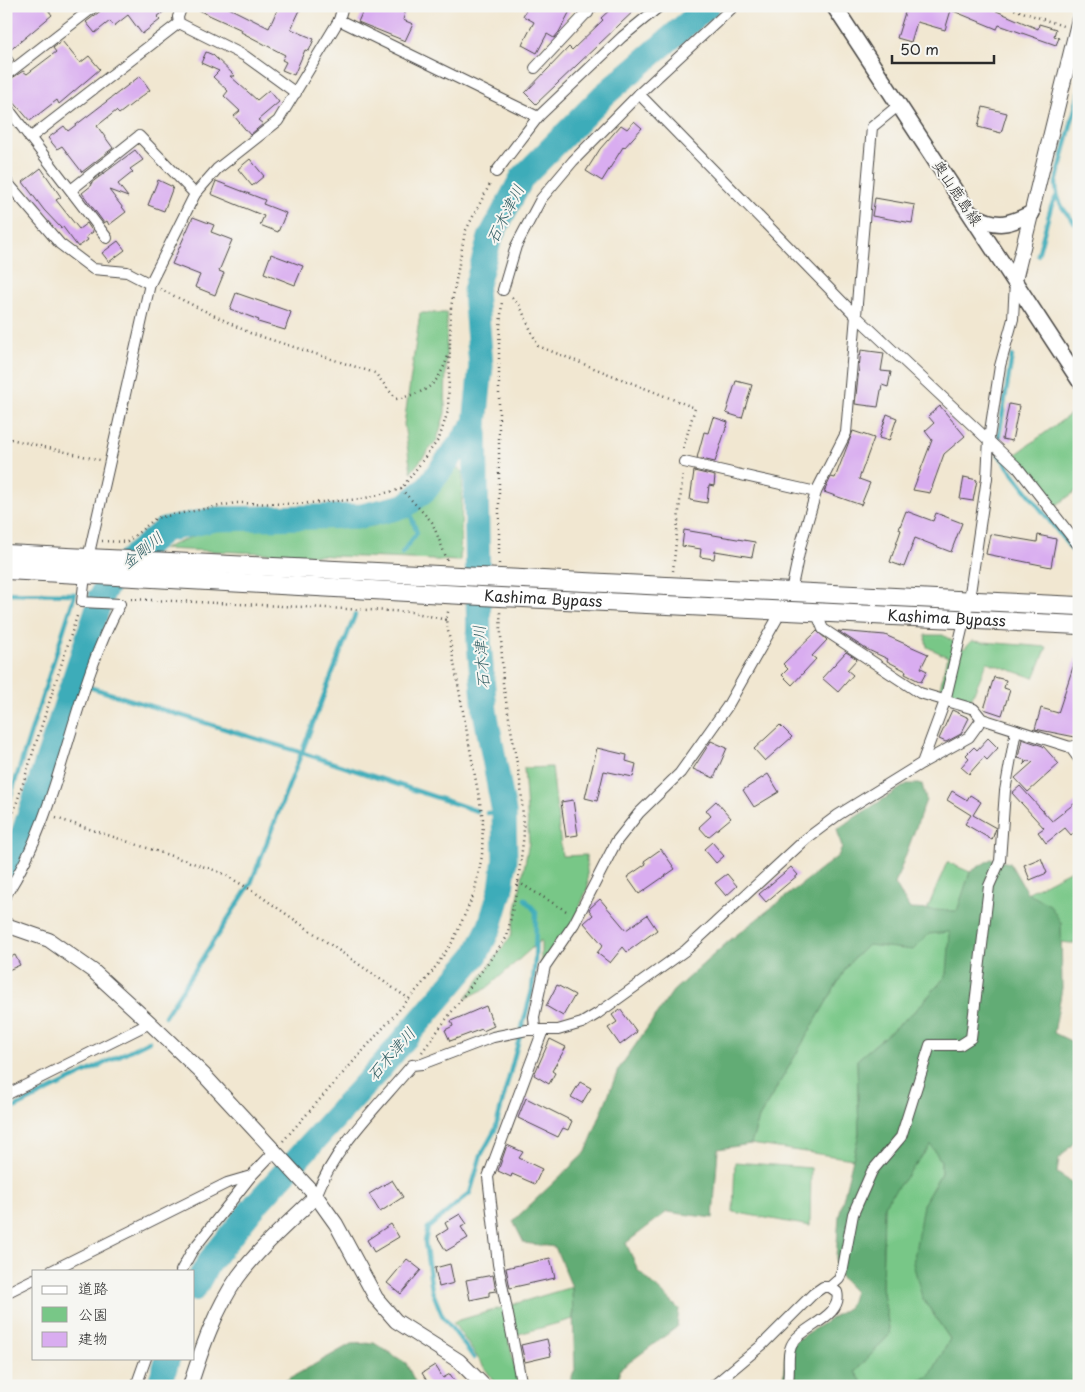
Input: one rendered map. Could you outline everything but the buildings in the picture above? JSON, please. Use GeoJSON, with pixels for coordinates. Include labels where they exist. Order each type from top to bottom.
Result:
{"type":"FeatureCollection","features":[{"type":"Feature","properties":{"kind":"highway","name":"Kashima Bypass"},"geometry":{"type":"LineString","coordinates":[[6,554],[131,577],[1079,625]]}},
{"type":"Feature","properties":{"kind":"highway","name":"Kashima Bypass"},"geometry":{"type":"LineString","coordinates":[[6,570],[90,570],[112,560],[1079,606]]}},
{"type":"Feature","properties":{"kind":"main road","name":"奥山鹿島線"},"geometry":{"type":"LineString","coordinates":[[834,6],[1079,380]]}},
{"type":"Feature","properties":{"kind":"main road"},"geometry":{"type":"LineString","coordinates":[[972,215],[988,223],[1002,224],[1014,222],[1032,213]]}},
{"type":"Feature","properties":{"kind":"street"},"geometry":{"type":"LineString","coordinates":[[6,75],[95,6]]}},
{"type":"Feature","properties":{"kind":"street"},"geometry":{"type":"LineString","coordinates":[[179,23],[178,17],[182,6]]}},
{"type":"Feature","properties":{"kind":"street"},"geometry":{"type":"LineString","coordinates":[[6,895],[24,868],[45,814],[103,636],[120,604],[82,602],[90,570],[90,540],[150,284],[195,194],[217,169],[278,122],[339,20],[343,6]]}},
{"type":"Feature","properties":{"kind":"street"},"geometry":{"type":"LineString","coordinates":[[535,68],[591,10],[577,6]]}},
{"type":"Feature","properties":{"kind":"street"},"geometry":{"type":"LineString","coordinates":[[496,172],[538,117],[622,37],[660,6]]}},
{"type":"Feature","properties":{"kind":"street"},"geometry":{"type":"LineString","coordinates":[[503,290],[516,246],[541,199],[573,161],[639,94],[734,6]]}},
{"type":"Feature","properties":{"kind":"street"},"geometry":{"type":"LineString","coordinates":[[339,20],[538,117]]}},
{"type":"Feature","properties":{"kind":"street"},"geometry":{"type":"LineString","coordinates":[[179,23],[245,56],[296,93]]}},
{"type":"Feature","properties":{"kind":"street"},"geometry":{"type":"LineString","coordinates":[[30,138],[179,23]]}},
{"type":"Feature","properties":{"kind":"street"},"geometry":{"type":"LineString","coordinates":[[922,763],[945,701],[969,600],[987,478],[995,444],[1000,366],[1013,319],[1015,280],[1078,27]]}},
{"type":"Feature","properties":{"kind":"street"},"geometry":{"type":"LineString","coordinates":[[639,94],[855,315],[995,444],[1018,468],[1079,546]]}},
{"type":"Feature","properties":{"kind":"street"},"geometry":{"type":"LineString","coordinates":[[791,591],[801,544],[816,492],[846,433],[872,127],[899,105]]}},
{"type":"Feature","properties":{"kind":"street"},"geometry":{"type":"LineString","coordinates":[[6,106],[107,238]]}},
{"type":"Feature","properties":{"kind":"street"},"geometry":{"type":"LineString","coordinates":[[70,190],[139,136],[195,194]]}},
{"type":"Feature","properties":{"kind":"street"},"geometry":{"type":"LineString","coordinates":[[6,181],[60,244],[93,269],[127,272],[150,284]]}},
{"type":"Feature","properties":{"kind":"street"},"geometry":{"type":"LineString","coordinates":[[684,462],[816,492]]}},
{"type":"Feature","properties":{"kind":"street"},"geometry":{"type":"LineString","coordinates":[[522,1386],[498,1264],[488,1177],[535,1030],[534,1017],[545,966],[574,924],[616,842],[639,813],[680,772],[726,707],[782,610]]}},
{"type":"Feature","properties":{"kind":"street"},"geometry":{"type":"LineString","coordinates":[[816,612],[823,629],[920,693],[974,710],[982,719],[1074,746],[1079,759]]}},
{"type":"Feature","properties":{"kind":"street"},"geometry":{"type":"LineString","coordinates":[[190,1386],[205,1340],[219,1309],[238,1277],[270,1241],[316,1196],[324,1174],[412,1065],[422,1064],[493,1037],[513,1032],[558,1030],[582,1023],[597,1014],[686,950],[806,839],[838,815],[969,736],[982,719]]}},
{"type":"Feature","properties":{"kind":"street"},"geometry":{"type":"LineString","coordinates":[[830,1287],[839,1278],[843,1268],[853,1214],[872,1171],[902,1137],[930,1045],[960,1045],[971,1038],[990,886],[1000,861],[1005,791],[1016,730]]}},
{"type":"Feature","properties":{"kind":"street"},"geometry":{"type":"LineString","coordinates":[[6,925],[49,940],[93,971],[203,1074],[316,1196],[336,1224],[376,1298],[396,1321],[459,1361],[484,1386]]}},
{"type":"Feature","properties":{"kind":"street"},"geometry":{"type":"LineString","coordinates":[[6,1095],[150,1023]]}},
{"type":"Feature","properties":{"kind":"street"},"geometry":{"type":"LineString","coordinates":[[182,1270],[192,1251],[251,1176],[276,1153]]}},
{"type":"Feature","properties":{"kind":"street"},"geometry":{"type":"LineString","coordinates":[[53,1270],[227,1183],[251,1176]]}},
{"type":"Feature","properties":{"kind":"street"},"geometry":{"type":"LineString","coordinates":[[6,1293],[32,1280]]}},
{"type":"Feature","properties":{"kind":"street"},"geometry":{"type":"LineString","coordinates":[[713,1386],[762,1345],[813,1294],[823,1287],[830,1287],[837,1292],[839,1298],[833,1310],[796,1338],[790,1347],[788,1386]]}},
{"type":"Feature","properties":{"kind":"street"},"geometry":{"type":"LineString","coordinates":[[136,1386],[145,1360]]}},
{"type":"Feature","properties":{"kind":"path"},"geometry":{"type":"LineString","coordinates":[[1005,6],[1078,27]]}},
{"type":"Feature","properties":{"kind":"path"},"geometry":{"type":"LineString","coordinates":[[90,540],[127,542],[156,518],[236,502],[296,504],[353,500],[401,490],[439,439],[448,411],[451,307],[465,232],[496,172]]}},
{"type":"Feature","properties":{"kind":"path"},"geometry":{"type":"LineString","coordinates":[[150,284],[250,333],[375,373],[396,398],[422,393],[440,377],[450,353]]}},
{"type":"Feature","properties":{"kind":"path"},"geometry":{"type":"LineString","coordinates":[[503,290],[519,304],[538,346],[695,408],[682,451],[684,462],[676,556],[670,586]]}},
{"type":"Feature","properties":{"kind":"path"},"geometry":{"type":"LineString","coordinates":[[500,578],[499,344],[503,290]]}},
{"type":"Feature","properties":{"kind":"path"},"geometry":{"type":"LineString","coordinates":[[6,438],[109,462]]}},
{"type":"Feature","properties":{"kind":"path"},"geometry":{"type":"LineString","coordinates":[[401,490],[432,522],[449,558],[448,575]]}},
{"type":"Feature","properties":{"kind":"path"},"geometry":{"type":"LineString","coordinates":[[276,1153],[430,975],[452,941],[474,894],[482,856],[483,819],[446,620],[449,613],[448,594]]}},
{"type":"Feature","properties":{"kind":"path"},"geometry":{"type":"LineString","coordinates":[[120,604],[133,597],[412,612],[446,620]]}},
{"type":"Feature","properties":{"kind":"path"},"geometry":{"type":"LineString","coordinates":[[412,1065],[506,937],[518,882],[524,834],[521,786],[503,684],[500,597]]}},
{"type":"Feature","properties":{"kind":"path"},"geometry":{"type":"LineString","coordinates":[[6,836],[82,602]]}},
{"type":"Feature","properties":{"kind":"path"},"geometry":{"type":"LineString","coordinates":[[45,814],[220,872],[253,891],[409,998]]}},
{"type":"Feature","properties":{"kind":"path"},"geometry":{"type":"LineString","coordinates":[[518,882],[570,913],[574,924]]}},
{"type":"Feature","properties":{"kind":"green space"},"geometry":{"type":"Polygon","coordinates":[[[420,313],[447,313],[445,413],[437,440],[411,472],[404,424],[420,313]]]}},
{"type":"Feature","properties":{"kind":"green space"},"geometry":{"type":"Polygon","coordinates":[[[1072,413],[1079,424],[1079,489],[1054,507],[1015,455],[1072,413]]]}},
{"type":"Feature","properties":{"kind":"green space"},"geometry":{"type":"Polygon","coordinates":[[[459,468],[463,472],[460,561],[162,549],[206,531],[373,526],[411,516],[452,472],[459,468]]]}},
{"type":"Feature","properties":{"kind":"green space"},"geometry":{"type":"Polygon","coordinates":[[[925,635],[943,635],[964,649],[971,641],[1047,647],[1034,678],[987,662],[969,704],[938,695],[948,657],[927,647],[925,635]]]}},
{"type":"Feature","properties":{"kind":"green space"},"geometry":{"type":"Polygon","coordinates":[[[552,767],[562,856],[586,855],[588,887],[571,928],[541,969],[541,940],[487,988],[466,998],[511,936],[529,842],[524,768],[552,767]]]}},
{"type":"Feature","properties":{"kind":"green space"},"geometry":{"type":"Polygon","coordinates":[[[907,784],[922,784],[926,800],[895,884],[910,909],[957,911],[970,872],[991,859],[1010,863],[1027,893],[1050,905],[1061,923],[1062,988],[1054,1033],[1079,1045],[1079,1137],[1059,1159],[1057,1173],[1079,1187],[1079,1386],[905,1386],[930,1376],[950,1339],[922,1297],[913,1263],[923,1205],[941,1173],[941,1161],[931,1145],[884,1205],[882,1287],[890,1334],[855,1372],[865,1386],[775,1386],[783,1382],[786,1347],[849,1307],[854,1291],[835,1271],[839,1216],[859,1134],[857,1060],[917,1009],[947,975],[950,932],[929,934],[913,950],[868,945],[849,963],[759,1118],[751,1144],[718,1149],[713,1218],[667,1212],[626,1243],[638,1270],[679,1309],[677,1327],[619,1370],[619,1386],[568,1386],[575,1370],[572,1287],[555,1247],[524,1243],[513,1221],[586,1152],[618,1070],[673,991],[730,940],[838,856],[842,848],[837,829],[907,784]]]}},
{"type":"Feature","properties":{"kind":"green space"},"geometry":{"type":"Polygon","coordinates":[[[947,862],[970,872],[951,932],[947,975],[917,1009],[857,1060],[859,1134],[853,1159],[751,1144],[759,1118],[849,963],[868,945],[927,910],[947,862]]]}},
{"type":"Feature","properties":{"kind":"green space"},"geometry":{"type":"Polygon","coordinates":[[[1079,866],[1079,944],[1061,942],[1061,923],[1027,893],[1079,866]]]}},
{"type":"Feature","properties":{"kind":"green space"},"geometry":{"type":"Polygon","coordinates":[[[931,1144],[941,1161],[941,1173],[923,1205],[922,1297],[950,1339],[930,1377],[905,1386],[865,1386],[855,1372],[890,1334],[882,1287],[884,1205],[931,1144]]]}},
{"type":"Feature","properties":{"kind":"green space"},"geometry":{"type":"Polygon","coordinates":[[[735,1162],[811,1168],[810,1226],[733,1212],[735,1162]]]}},
{"type":"Feature","properties":{"kind":"green space"},"geometry":{"type":"Polygon","coordinates":[[[572,1287],[573,1319],[508,1337],[519,1386],[497,1386],[453,1322],[572,1287]]]}},
{"type":"Feature","properties":{"kind":"green space"},"geometry":{"type":"Polygon","coordinates":[[[374,1343],[406,1363],[417,1386],[276,1386],[351,1344],[374,1343]]]}},
{"type":"Feature","properties":{"kind":"waterway","name":"石木津川"},"geometry":{"type":"LineString","coordinates":[[195,1287],[209,1262],[258,1202],[380,1068],[476,955],[490,926],[501,889],[505,859],[504,812],[485,711],[479,643],[475,424],[481,366],[475,291],[490,238],[522,178],[603,96],[708,6]]}},
{"type":"Feature","properties":{"kind":"waterway"},"geometry":{"type":"LineString","coordinates":[[1079,93],[1056,183],[1056,190],[1062,207],[1079,227]]}},
{"type":"Feature","properties":{"kind":"waterway"},"geometry":{"type":"LineString","coordinates":[[1038,255],[1051,207],[1056,197]]}},
{"type":"Feature","properties":{"kind":"waterway"},"geometry":{"type":"LineString","coordinates":[[997,448],[1012,356]]}},
{"type":"Feature","properties":{"kind":"waterway","name":"金剛川"},"geometry":{"type":"LineString","coordinates":[[6,869],[20,844],[103,592],[117,570],[164,530],[216,519],[362,516],[405,506],[426,489],[475,424]]}},
{"type":"Feature","properties":{"kind":"waterway"},"geometry":{"type":"LineString","coordinates":[[999,455],[1079,559]]}},
{"type":"Feature","properties":{"kind":"waterway"},"geometry":{"type":"LineString","coordinates":[[402,553],[417,533],[410,513],[405,506]]}},
{"type":"Feature","properties":{"kind":"waterway"},"geometry":{"type":"LineString","coordinates":[[90,593],[103,592]]}},
{"type":"Feature","properties":{"kind":"waterway"},"geometry":{"type":"LineString","coordinates":[[6,593],[75,594],[7,807]]}},
{"type":"Feature","properties":{"kind":"waterway"},"geometry":{"type":"LineString","coordinates":[[165,1016],[251,883],[355,615]]}},
{"type":"Feature","properties":{"kind":"waterway"},"geometry":{"type":"LineString","coordinates":[[75,680],[82,685]]}},
{"type":"Feature","properties":{"kind":"waterway"},"geometry":{"type":"LineString","coordinates":[[89,687],[303,753],[477,811]]}},
{"type":"Feature","properties":{"kind":"waterway"},"geometry":{"type":"LineString","coordinates":[[487,813],[504,812]]}},
{"type":"Feature","properties":{"kind":"waterway"},"geometry":{"type":"LineString","coordinates":[[501,889],[512,891]]}},
{"type":"Feature","properties":{"kind":"waterway"},"geometry":{"type":"LineString","coordinates":[[474,1358],[442,1315],[432,1290],[425,1242],[428,1228],[470,1193],[481,1155],[495,1130],[532,990],[536,912],[525,899]]}},
{"type":"Feature","properties":{"kind":"waterway"},"geometry":{"type":"LineString","coordinates":[[6,1112],[149,1041]]}},
{"type":"Feature","properties":{"kind":"waterway","name":"石木津川"},"geometry":{"type":"LineString","coordinates":[[159,1386],[167,1360]]}}]}
